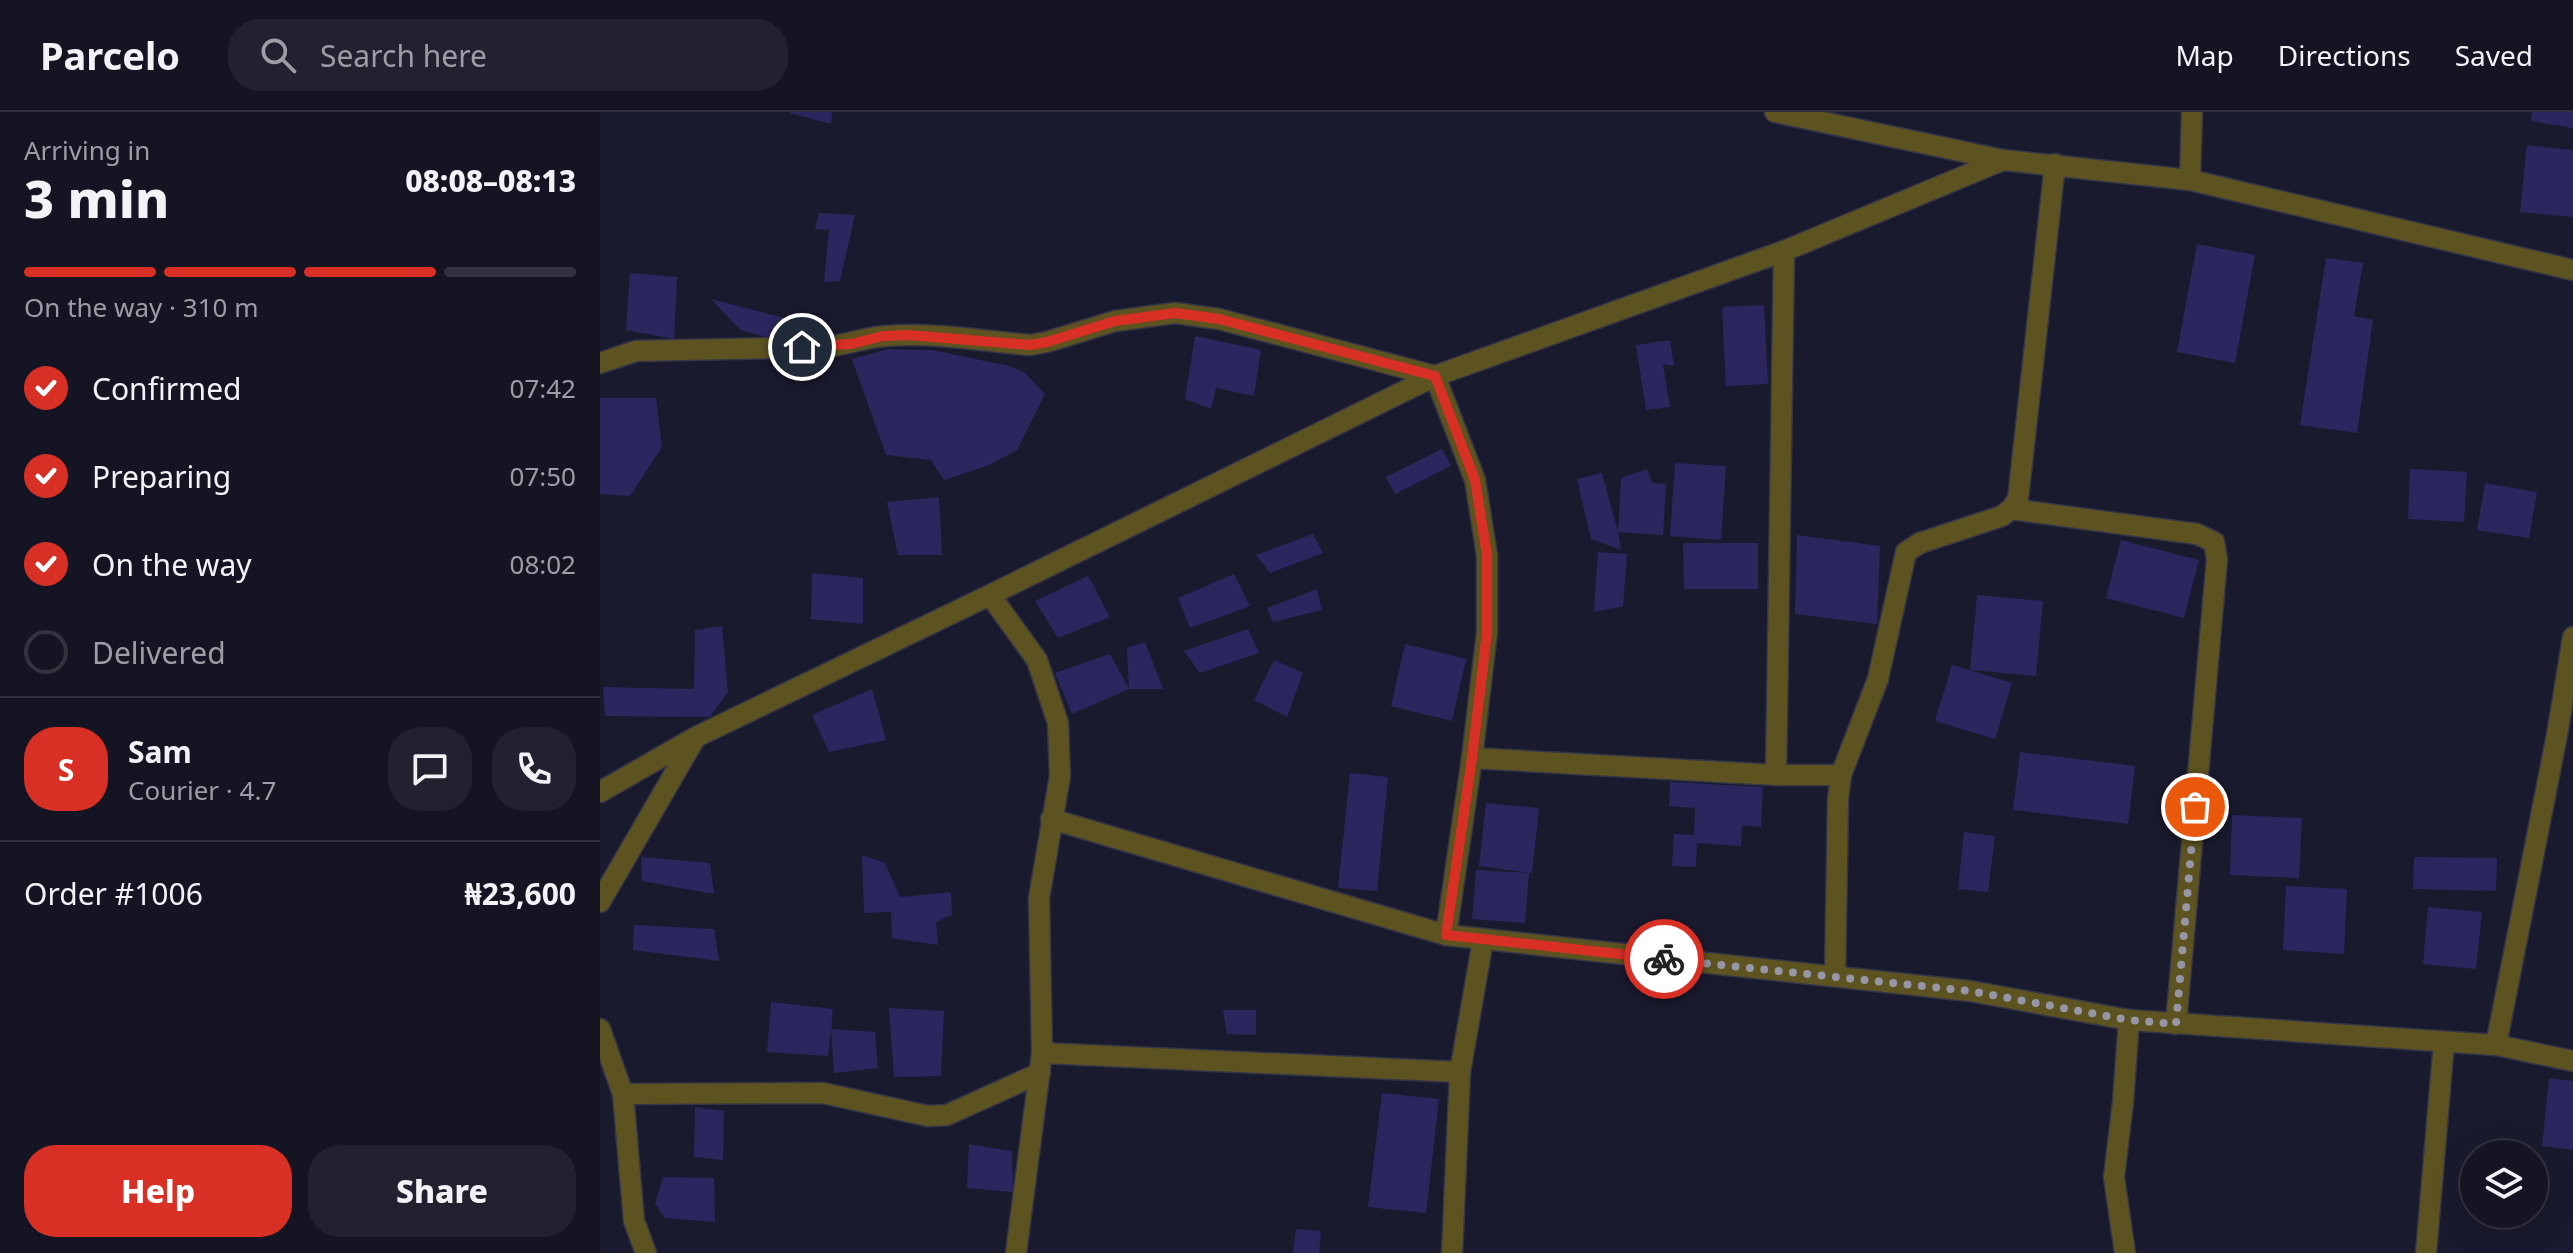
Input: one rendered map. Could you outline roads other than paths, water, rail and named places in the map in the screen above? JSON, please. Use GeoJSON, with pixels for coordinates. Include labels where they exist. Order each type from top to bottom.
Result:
{"type":"FeatureCollection","features":[{"type":"Feature","properties":{"kind":"street"},"geometry":{"type":"LineString","coordinates":[[1775,112],[2003,160],[2190,180],[2573,270]]}},
{"type":"Feature","properties":{"kind":"street"},"geometry":{"type":"LineString","coordinates":[[2190,180],[2192,112]]}},
{"type":"Feature","properties":{"kind":"street"},"geometry":{"type":"LineString","coordinates":[[600,792],[696,737],[1435,376],[1784,251],[2003,160]]}},
{"type":"Feature","properties":{"kind":"street"},"geometry":{"type":"LineString","coordinates":[[1835,976],[1841,775],[1878,679],[1906,552],[1920,543],[2002,516],[2018,499],[2055,164]]}},
{"type":"Feature","properties":{"kind":"street"},"geometry":{"type":"LineString","coordinates":[[1776,775],[1784,251]]}},
{"type":"Feature","properties":{"kind":"street"},"geometry":{"type":"LineString","coordinates":[[600,363],[636,351],[825,347],[883,336],[908,335],[1030,345],[1115,321],[1175,313],[1219,319],[1435,376]]}},
{"type":"Feature","properties":{"kind":"street"},"geometry":{"type":"LineString","coordinates":[[1435,376],[1475,480],[1487,555],[1487,632],[1446,935]]}},
{"type":"Feature","properties":{"kind":"street"},"geometry":{"type":"LineString","coordinates":[[2011,509],[2197,534],[2214,542],[2217,559],[2176,1024]]}},
{"type":"Feature","properties":{"kind":"street"},"geometry":{"type":"LineString","coordinates":[[990,595],[1037,660],[1058,723],[1060,776],[1039,898],[1041,1063],[1016,1253]]}},
{"type":"Feature","properties":{"kind":"street"},"geometry":{"type":"LineString","coordinates":[[2496,1045],[2557,735],[2573,637]]}},
{"type":"Feature","properties":{"kind":"street"},"geometry":{"type":"LineString","coordinates":[[600,902],[696,737]]}},
{"type":"Feature","properties":{"kind":"street"},"geometry":{"type":"LineString","coordinates":[[1472,758],[1776,775],[1841,775]]}},
{"type":"Feature","properties":{"kind":"street"},"geometry":{"type":"LineString","coordinates":[[1051,819],[1446,935],[1970,991],[2129,1020],[2496,1045],[2573,1061]]}},
{"type":"Feature","properties":{"kind":"street"},"geometry":{"type":"LineString","coordinates":[[1452,1253],[1460,1072],[1483,940]]}},
{"type":"Feature","properties":{"kind":"street"},"geometry":{"type":"LineString","coordinates":[[2125,1253],[2114,1177],[2129,1020]]}},
{"type":"Feature","properties":{"kind":"street"},"geometry":{"type":"LineString","coordinates":[[600,1029],[623,1094],[634,1221],[646,1253]]}},
{"type":"Feature","properties":{"kind":"street"},"geometry":{"type":"LineString","coordinates":[[2426,1253],[2444,1042]]}},
{"type":"Feature","properties":{"kind":"street"},"geometry":{"type":"LineString","coordinates":[[623,1094],[823,1093],[928,1116],[947,1115],[1041,1063],[1460,1072]]}}]}
